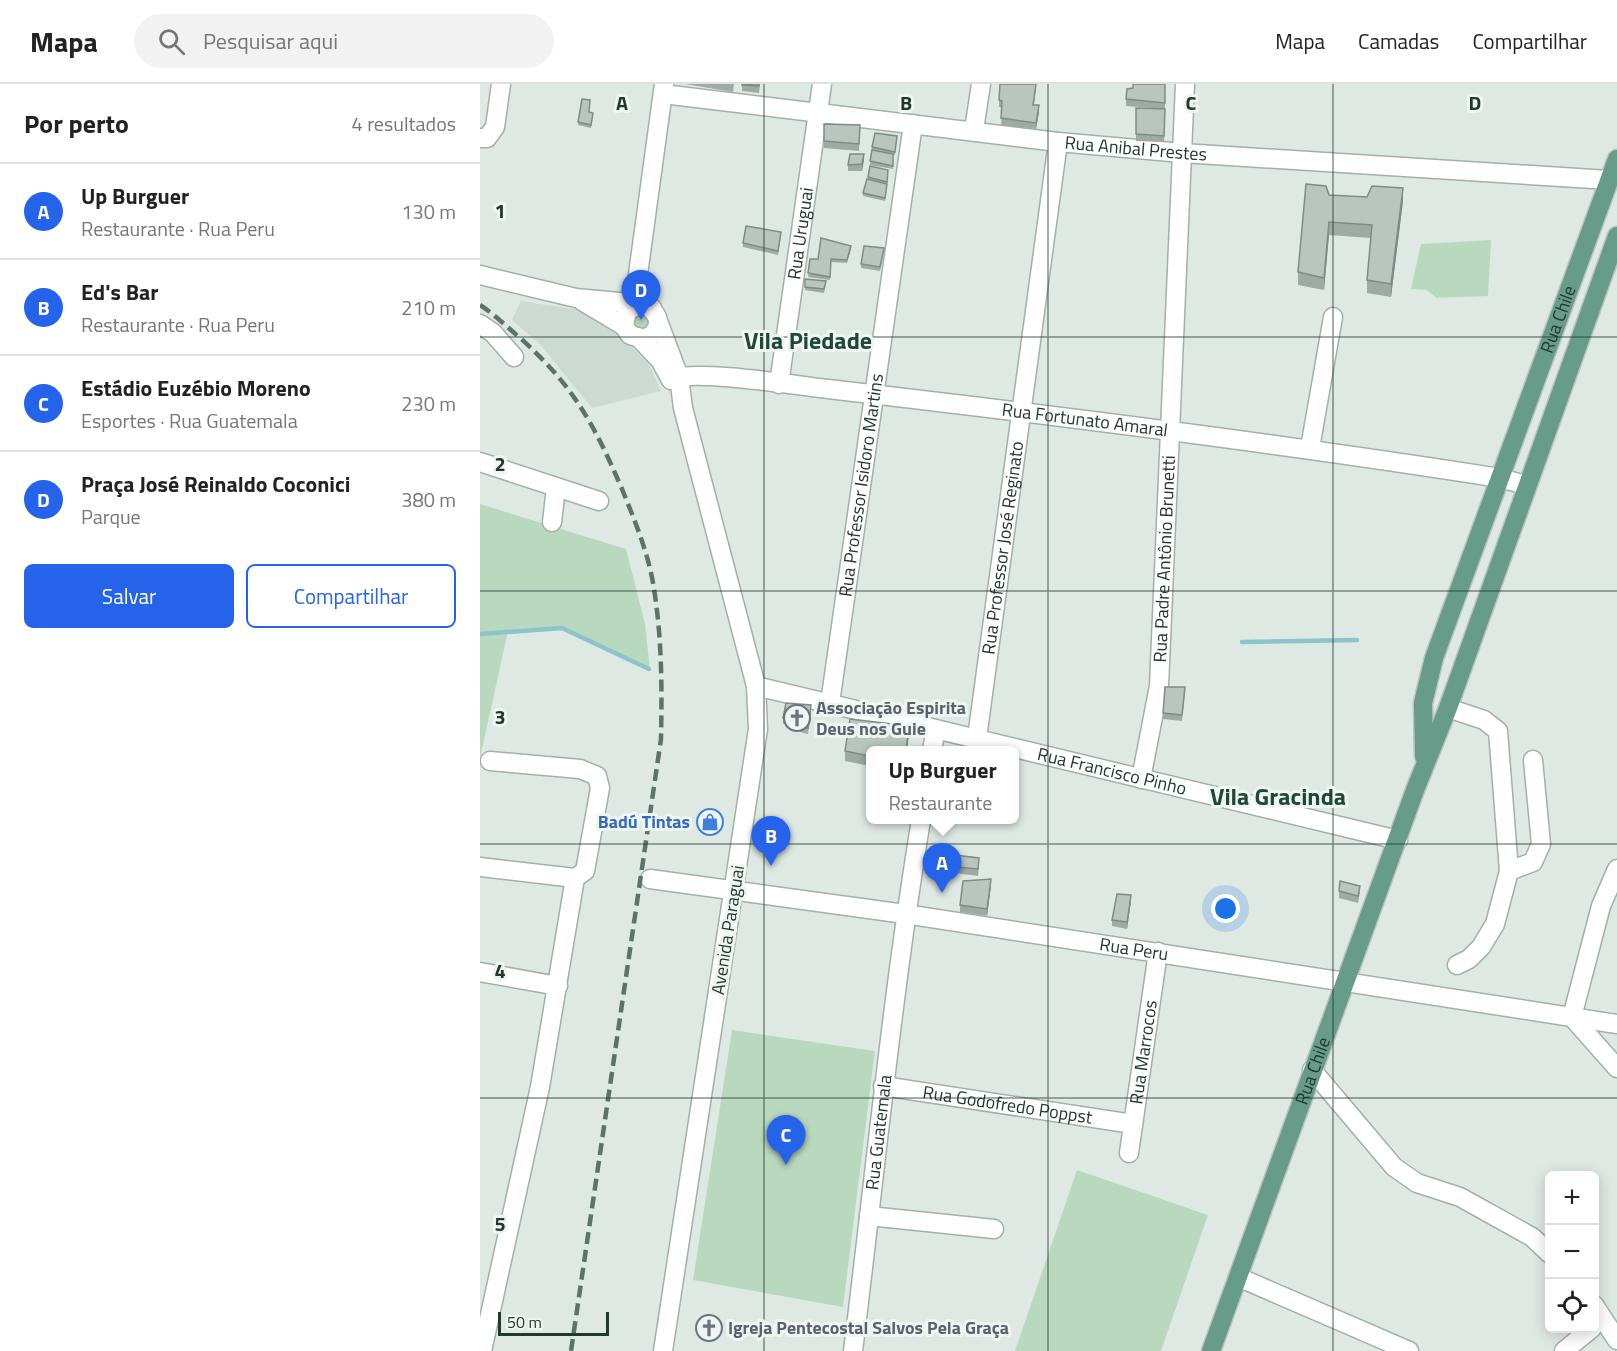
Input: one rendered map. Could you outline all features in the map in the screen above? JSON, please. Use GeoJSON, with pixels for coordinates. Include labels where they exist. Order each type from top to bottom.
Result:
{"type":"FeatureCollection","features":[{"type":"Feature","properties":{"kind":"main road","name":"Rua Chile"},"geometry":{"type":"LineString","coordinates":[[1415,790],[1425,747],[1423,703],[1434,658],[1617,159]]}},
{"type":"Feature","properties":{"kind":"main road","name":"Rua Chile"},"geometry":{"type":"LineString","coordinates":[[1211,1351],[1415,790],[1448,708],[1617,236]]}},
{"type":"Feature","properties":{"kind":"main road"},"geometry":{"type":"LineString","coordinates":[[1423,703],[1430,714],[1436,715],[1448,708]]}},
{"type":"Feature","properties":{"kind":"street"},"geometry":{"type":"LineString","coordinates":[[484,138],[495,127],[501,84]]}},
{"type":"Feature","properties":{"kind":"street","name":"Rua Uruguai"},"geometry":{"type":"LineString","coordinates":[[779,384],[822,84]]}},
{"type":"Feature","properties":{"kind":"street"},"geometry":{"type":"LineString","coordinates":[[974,130],[981,84]]}},
{"type":"Feature","properties":{"kind":"street","name":"Rua Padre Antônio Brunetti"},"geometry":{"type":"LineString","coordinates":[[1141,779],[1160,686],[1185,84]]}},
{"type":"Feature","properties":{"kind":"street"},"geometry":{"type":"LineString","coordinates":[[576,297],[624,326],[630,335],[640,339],[653,334],[658,321],[655,312],[644,305],[636,289],[663,89]]}},
{"type":"Feature","properties":{"kind":"street","name":"Rua Anibal Prestes"},"geometry":{"type":"LineString","coordinates":[[663,89],[818,113],[974,130],[1058,142],[1182,153],[1609,180]]}},
{"type":"Feature","properties":{"kind":"street","name":"Rua Professor Isidoro Martins"},"geometry":{"type":"LineString","coordinates":[[830,703],[913,124]]}},
{"type":"Feature","properties":{"kind":"street","name":"Rua Professor José Reginato"},"geometry":{"type":"LineString","coordinates":[[977,738],[1058,142]]}},
{"type":"Feature","properties":{"kind":"street"},"geometry":{"type":"LineString","coordinates":[[480,275],[576,297],[644,305]]}},
{"type":"Feature","properties":{"kind":"street"},"geometry":{"type":"LineString","coordinates":[[624,326],[627,311],[644,305]]}},
{"type":"Feature","properties":{"kind":"street"},"geometry":{"type":"LineString","coordinates":[[1310,448],[1333,317]]}},
{"type":"Feature","properties":{"kind":"street","name":"Avenida Paraguai"},"geometry":{"type":"LineString","coordinates":[[658,321],[756,686],[758,729],[663,1351]]}},
{"type":"Feature","properties":{"kind":"street"},"geometry":{"type":"LineString","coordinates":[[480,324],[493,333],[514,357]]}},
{"type":"Feature","properties":{"kind":"street","name":"Avenida Paraguai"},"geometry":{"type":"LineString","coordinates":[[640,339],[675,378]]}},
{"type":"Feature","properties":{"kind":"street","name":"Rua Fortunato Amaral"},"geometry":{"type":"LineString","coordinates":[[675,378],[779,384],[1169,429],[1310,448],[1500,478]]}},
{"type":"Feature","properties":{"kind":"street"},"geometry":{"type":"LineString","coordinates":[[480,462],[599,501]]}},
{"type":"Feature","properties":{"kind":"street"},"geometry":{"type":"LineString","coordinates":[[1500,478],[1526,485]]}},
{"type":"Feature","properties":{"kind":"street"},"geometry":{"type":"LineString","coordinates":[[552,522],[556,488]]}},
{"type":"Feature","properties":{"kind":"street","name":"Rua Francisco Pinho"},"geometry":{"type":"LineString","coordinates":[[756,686],[1009,746]]}},
{"type":"Feature","properties":{"kind":"street"},"geometry":{"type":"LineString","coordinates":[[1448,708],[1484,720],[1498,731],[1509,871],[1495,924],[1481,947],[1469,959],[1457,965]]}},
{"type":"Feature","properties":{"kind":"street"},"geometry":{"type":"LineString","coordinates":[[933,746],[936,729]]}},
{"type":"Feature","properties":{"kind":"street","name":"Rua Francisco Pinho"},"geometry":{"type":"LineString","coordinates":[[1019,748],[1398,840]]}},
{"type":"Feature","properties":{"kind":"street"},"geometry":{"type":"LineString","coordinates":[[480,867],[575,878],[585,871],[600,788],[597,776],[580,769],[489,760]]}},
{"type":"Feature","properties":{"kind":"street"},"geometry":{"type":"LineString","coordinates":[[1509,871],[1533,862],[1541,844],[1533,760]]}},
{"type":"Feature","properties":{"kind":"street","name":"Rua Guatemala"},"geometry":{"type":"LineString","coordinates":[[853,1351],[883,1086],[905,914],[920,824]]}},
{"type":"Feature","properties":{"kind":"street"},"geometry":{"type":"LineString","coordinates":[[1617,869],[1601,906],[1572,1017],[1617,1068]]}},
{"type":"Feature","properties":{"kind":"street"},"geometry":{"type":"LineString","coordinates":[[482,1351],[485,1316],[540,1087],[575,878]]}},
{"type":"Feature","properties":{"kind":"street","name":"Rua Peru"},"geometry":{"type":"LineString","coordinates":[[650,879],[905,914],[1617,1024]]}},
{"type":"Feature","properties":{"kind":"street","name":"Rua Marrocos"},"geometry":{"type":"LineString","coordinates":[[1129,1153],[1158,952]]}},
{"type":"Feature","properties":{"kind":"street"},"geometry":{"type":"LineString","coordinates":[[480,972],[558,986]]}},
{"type":"Feature","properties":{"kind":"street"},"geometry":{"type":"LineString","coordinates":[[1312,1070],[1394,1167],[1417,1184],[1460,1197],[1532,1237],[1545,1249]]}},
{"type":"Feature","properties":{"kind":"street","name":"Rua Godofredo Poppst"},"geometry":{"type":"LineString","coordinates":[[883,1086],[1133,1124]]}},
{"type":"Feature","properties":{"kind":"street"},"geometry":{"type":"LineString","coordinates":[[869,1216],[994,1229]]}},
{"type":"Feature","properties":{"kind":"street"},"geometry":{"type":"LineString","coordinates":[[1238,1277],[1376,1345],[1409,1351]]}},
{"type":"Feature","properties":{"kind":"street"},"geometry":{"type":"LineString","coordinates":[[1599,1323],[1617,1340]]}},
{"type":"Feature","properties":{"kind":"street"},"geometry":{"type":"LineString","coordinates":[[1564,1351],[1583,1333]]}},
{"type":"Feature","properties":{"kind":"shaded area"},"geometry":{"type":"Polygon","coordinates":[[[521,301],[585,311],[620,335],[649,364],[661,391],[592,408],[540,344],[512,320],[521,301]]]}},
{"type":"Feature","properties":{"kind":"green space"},"geometry":{"type":"Polygon","coordinates":[[[1491,240],[1488,296],[1437,298],[1426,290],[1411,289],[1421,244],[1491,240]]]}},
{"type":"Feature","properties":{"kind":"green space"},"geometry":{"type":"Polygon","coordinates":[[[643,309],[652,326],[635,332],[630,318],[643,309]]]}},
{"type":"Feature","properties":{"kind":"green space"},"geometry":{"type":"Polygon","coordinates":[[[480,504],[626,549],[645,624],[650,670],[562,628],[508,631],[480,758],[480,504]]]}},
{"type":"Feature","properties":{"kind":"green space"},"geometry":{"type":"Polygon","coordinates":[[[732,1030],[875,1051],[843,1307],[693,1280],[732,1030]]]}},
{"type":"Feature","properties":{"kind":"green space"},"geometry":{"type":"Polygon","coordinates":[[[1077,1170],[1208,1215],[1161,1351],[1015,1351],[1077,1170]]]}},
{"type":"Feature","properties":{"kind":"building"},"geometry":{"type":"Polygon","coordinates":[[[759,84],[759,86],[742,85],[759,84]]]}},
{"type":"Feature","properties":{"kind":"building"},"geometry":{"type":"Polygon","coordinates":[[[1000,84],[1036,84],[1033,105],[1039,105],[1036,123],[1001,118],[1000,84]]]}},
{"type":"Feature","properties":{"kind":"building"},"geometry":{"type":"Polygon","coordinates":[[[1133,84],[1165,84],[1165,103],[1126,99],[1127,89],[1133,88],[1133,84]]]}},
{"type":"Feature","properties":{"kind":"building"},"geometry":{"type":"Polygon","coordinates":[[[582,99],[590,100],[589,112],[593,113],[591,125],[578,122],[582,99]]]}},
{"type":"Feature","properties":{"kind":"building"},"geometry":{"type":"Polygon","coordinates":[[[1136,108],[1165,109],[1164,136],[1136,134],[1136,108]]]}},
{"type":"Feature","properties":{"kind":"building"},"geometry":{"type":"Polygon","coordinates":[[[824,124],[860,125],[859,144],[824,141],[824,124]]]}},
{"type":"Feature","properties":{"kind":"building"},"geometry":{"type":"Polygon","coordinates":[[[875,133],[897,136],[895,152],[872,147],[875,133]]]}},
{"type":"Feature","properties":{"kind":"building"},"geometry":{"type":"Polygon","coordinates":[[[872,150],[893,154],[893,166],[870,161],[872,150]]]}},
{"type":"Feature","properties":{"kind":"building"},"geometry":{"type":"Polygon","coordinates":[[[850,154],[864,154],[862,164],[848,165],[850,154]]]}},
{"type":"Feature","properties":{"kind":"building"},"geometry":{"type":"Polygon","coordinates":[[[870,166],[888,170],[887,182],[868,177],[870,166]]]}},
{"type":"Feature","properties":{"kind":"building"},"geometry":{"type":"Polygon","coordinates":[[[867,179],[887,184],[885,198],[863,193],[867,179]]]}},
{"type":"Feature","properties":{"kind":"building"},"geometry":{"type":"Polygon","coordinates":[[[1306,184],[1326,186],[1329,195],[1367,197],[1372,186],[1403,188],[1391,284],[1367,280],[1372,225],[1329,222],[1324,278],[1298,272],[1306,184]]]}},
{"type":"Feature","properties":{"kind":"building"},"geometry":{"type":"Polygon","coordinates":[[[746,226],[781,232],[778,251],[743,243],[746,226]]]}},
{"type":"Feature","properties":{"kind":"building"},"geometry":{"type":"Polygon","coordinates":[[[821,238],[851,246],[847,260],[831,259],[830,277],[808,273],[810,259],[818,259],[821,238]]]}},
{"type":"Feature","properties":{"kind":"building"},"geometry":{"type":"Polygon","coordinates":[[[864,246],[884,248],[880,267],[861,264],[864,246]]]}},
{"type":"Feature","properties":{"kind":"building"},"geometry":{"type":"Polygon","coordinates":[[[805,279],[826,281],[824,289],[805,287],[805,279]]]}},
{"type":"Feature","properties":{"kind":"building"},"geometry":{"type":"Polygon","coordinates":[[[1165,687],[1185,687],[1182,715],[1163,713],[1165,687]]]}},
{"type":"Feature","properties":{"kind":"building","name":"Associação Espirita Deus nos Guie"},"geometry":{"type":"Polygon","coordinates":[[[786,703],[811,705],[808,728],[800,726],[801,720],[783,718],[786,703]]]}},
{"type":"Feature","properties":{"kind":"building"},"geometry":{"type":"Polygon","coordinates":[[[850,719],[909,726],[906,746],[866,746],[866,755],[845,751],[850,719]]]}},
{"type":"Feature","properties":{"kind":"building","name":"Badú Tintas"},"geometry":{"type":"Polygon","coordinates":[[[701,813],[721,816],[719,825],[700,822],[701,813]]]}},
{"type":"Feature","properties":{"kind":"building"},"geometry":{"type":"Polygon","coordinates":[[[947,854],[979,858],[978,869],[946,866],[947,854]]]}},
{"type":"Feature","properties":{"kind":"building"},"geometry":{"type":"Polygon","coordinates":[[[991,879],[987,909],[960,905],[963,881],[991,879]]]}},
{"type":"Feature","properties":{"kind":"building"},"geometry":{"type":"Polygon","coordinates":[[[1340,881],[1360,886],[1358,896],[1339,891],[1340,881]]]}},
{"type":"Feature","properties":{"kind":"building"},"geometry":{"type":"Polygon","coordinates":[[[1117,894],[1131,895],[1127,922],[1112,920],[1117,894]]]}},
{"type":"Feature","properties":{"kind":"waterway"},"geometry":{"type":"LineString","coordinates":[[480,634],[562,628],[649,669]]}},
{"type":"Feature","properties":{"kind":"waterway"},"geometry":{"type":"LineString","coordinates":[[1242,642],[1357,640]]}},
{"type":"Feature","properties":{"kind":"railway"},"geometry":{"type":"LineString","coordinates":[[480,305],[519,337],[554,372],[591,425],[622,489],[641,538],[652,576],[659,626],[661,739],[571,1351]]}},
{"type":"Feature","properties":{"kind":"place","name":"Praça José Reinaldo Coconici"},"geometry":{"type":"Point","coordinates":[641,320]}},
{"type":"Feature","properties":{"kind":"place","name":"Associação Espirita Deus nos Guie"},"geometry":{"type":"Point","coordinates":[797,718]}},
{"type":"Feature","properties":{"kind":"place","name":"Badú Tintas"},"geometry":{"type":"Point","coordinates":[710,822]}},
{"type":"Feature","properties":{"kind":"place","name":"Ed's Bar"},"geometry":{"type":"Point","coordinates":[771,866]}},
{"type":"Feature","properties":{"kind":"place","name":"Up Burguer"},"geometry":{"type":"Point","coordinates":[942,893]}},
{"type":"Feature","properties":{"kind":"place","name":"Estádio Euzébio Moreno"},"geometry":{"type":"Point","coordinates":[786,1165]}},
{"type":"Feature","properties":{"kind":"place","name":"Igreja Pentecostal Salvos Pela Graça"},"geometry":{"type":"Point","coordinates":[709,1328]}},
{"type":"Feature","properties":{"kind":"district","name":"Vila Piedade"},"geometry":{"type":"Point","coordinates":[808,341]}},
{"type":"Feature","properties":{"kind":"district","name":"Vila Gracinda"},"geometry":{"type":"Point","coordinates":[1278,797]}}]}
